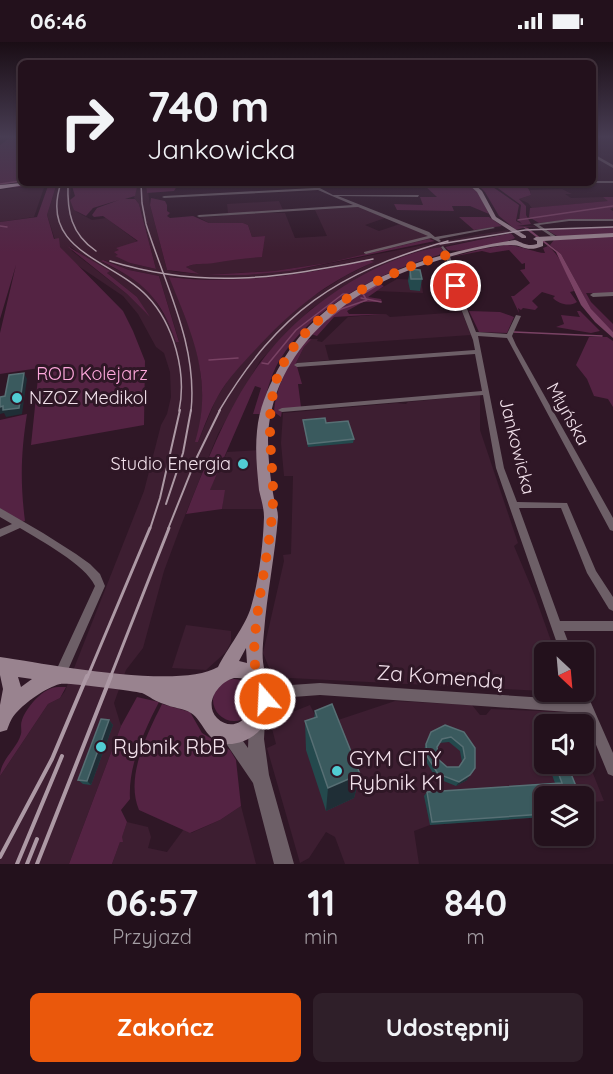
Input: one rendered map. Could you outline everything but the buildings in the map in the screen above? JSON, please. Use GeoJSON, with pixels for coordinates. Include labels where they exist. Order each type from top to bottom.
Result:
{"type":"FeatureCollection","features":[{"type":"Feature","properties":{"kind":"main road"},"geometry":{"type":"LineString","coordinates":[[0,187],[18,184]]}},
{"type":"Feature","properties":{"kind":"main road"},"geometry":{"type":"LineString","coordinates":[[0,187],[18,185]]}},
{"type":"Feature","properties":{"kind":"main road"},"geometry":{"type":"LineString","coordinates":[[473,186],[480,193],[492,215],[511,230],[519,240],[535,247],[547,239],[613,235]]}},
{"type":"Feature","properties":{"kind":"main road"},"geometry":{"type":"LineString","coordinates":[[145,685],[165,696],[192,703],[204,711],[211,725],[226,733],[240,732],[260,717],[266,696],[254,660],[256,614],[265,570],[273,502],[270,429],[274,390],[280,371],[292,350],[326,315],[384,277],[417,264],[439,243],[498,244],[519,240]]}},
{"type":"Feature","properties":{"kind":"main road"},"geometry":{"type":"LineString","coordinates":[[204,711],[205,693],[256,614]]}},
{"type":"Feature","properties":{"kind":"main road"},"geometry":{"type":"LineString","coordinates":[[3,667],[145,685],[193,684],[239,669],[259,679]]}},
{"type":"Feature","properties":{"kind":"main road"},"geometry":{"type":"LineString","coordinates":[[0,723],[10,706],[13,687],[3,667]]}},
{"type":"Feature","properties":{"kind":"main road"},"geometry":{"type":"LineString","coordinates":[[10,706],[36,686],[60,675]]}},
{"type":"Feature","properties":{"kind":"street"},"geometry":{"type":"LineString","coordinates":[[596,181],[613,182]]}},
{"type":"Feature","properties":{"kind":"street"},"geometry":{"type":"LineString","coordinates":[[314,186],[439,243]]}},
{"type":"Feature","properties":{"kind":"street"},"geometry":{"type":"LineString","coordinates":[[164,197],[319,189]]}},
{"type":"Feature","properties":{"kind":"street"},"geometry":{"type":"LineString","coordinates":[[331,195],[418,196]]}},
{"type":"Feature","properties":{"kind":"street"},"geometry":{"type":"LineString","coordinates":[[199,216],[358,206]]}},
{"type":"Feature","properties":{"kind":"street"},"geometry":{"type":"LineString","coordinates":[[547,239],[535,224],[569,220],[613,220]]}},
{"type":"Feature","properties":{"kind":"street"},"geometry":{"type":"LineString","coordinates":[[366,253],[439,243],[493,228]]}},
{"type":"Feature","properties":{"kind":"street","name":"Jankowicka"},"geometry":{"type":"LineString","coordinates":[[439,243],[474,334],[500,468],[563,642]]}},
{"type":"Feature","properties":{"kind":"street"},"geometry":{"type":"LineString","coordinates":[[593,295],[613,294]]}},
{"type":"Feature","properties":{"kind":"street"},"geometry":{"type":"LineString","coordinates":[[474,334],[509,336],[518,316]]}},
{"type":"Feature","properties":{"kind":"street","name":"Młyńska"},"geometry":{"type":"LineString","coordinates":[[509,336],[613,527]]}},
{"type":"Feature","properties":{"kind":"street"},"geometry":{"type":"LineString","coordinates":[[297,365],[478,352]]}},
{"type":"Feature","properties":{"kind":"street"},"geometry":{"type":"LineString","coordinates":[[282,410],[486,393]]}},
{"type":"Feature","properties":{"kind":"street"},"geometry":{"type":"LineString","coordinates":[[513,505],[564,505],[592,573],[613,606]]}},
{"type":"Feature","properties":{"kind":"street"},"geometry":{"type":"LineString","coordinates":[[0,512],[84,565],[95,574],[100,583],[60,675]]}},
{"type":"Feature","properties":{"kind":"street"},"geometry":{"type":"LineString","coordinates":[[0,533],[20,524]]}},
{"type":"Feature","properties":{"kind":"street"},"geometry":{"type":"LineString","coordinates":[[557,626],[613,626]]}},
{"type":"Feature","properties":{"kind":"street","name":"Za Komendą"},"geometry":{"type":"LineString","coordinates":[[259,679],[291,691],[330,689],[585,706]]}},
{"type":"Feature","properties":{"kind":"street"},"geometry":{"type":"LineString","coordinates":[[284,864],[261,780],[255,743],[260,717],[291,691]]}},
{"type":"Feature","properties":{"kind":"street"},"geometry":{"type":"LineString","coordinates":[[584,702],[613,769]]}},
{"type":"Feature","properties":{"kind":"street"},"geometry":{"type":"LineString","coordinates":[[226,733],[261,780]]}},
{"type":"Feature","properties":{"kind":"shaded area"},"geometry":{"type":"Polygon","coordinates":[[[45,186],[34,217],[0,222],[0,190],[45,186]]]}},
{"type":"Feature","properties":{"kind":"shaded area"},"geometry":{"type":"Polygon","coordinates":[[[56,186],[71,186],[70,200],[77,212],[92,220],[106,218],[137,241],[119,250],[130,263],[156,269],[139,204],[134,198],[137,186],[147,186],[167,270],[177,272],[198,274],[186,267],[199,262],[213,263],[230,258],[262,256],[264,236],[252,237],[248,225],[209,223],[198,217],[222,216],[228,213],[227,204],[279,201],[283,210],[262,213],[285,213],[295,238],[327,236],[315,210],[358,207],[385,218],[365,225],[379,231],[400,224],[427,234],[432,239],[327,263],[274,271],[217,274],[290,271],[476,235],[508,230],[511,233],[439,247],[369,272],[311,309],[260,361],[218,434],[164,571],[143,648],[126,670],[114,703],[121,726],[69,864],[0,864],[0,776],[48,704],[60,698],[65,691],[144,491],[161,425],[167,414],[171,397],[170,372],[164,353],[156,347],[138,314],[123,296],[74,263],[56,243],[47,215],[56,186]],[[70,246],[72,251],[127,294],[147,314],[137,297],[107,273],[109,271],[85,258],[70,246]],[[104,260],[102,262],[135,279],[151,293],[179,341],[159,276],[129,270],[104,260]],[[369,260],[270,278],[227,280],[170,277],[194,340],[200,367],[203,399],[198,442],[216,399],[232,374],[302,303],[345,276],[373,262],[369,260]]]}},
{"type":"Feature","properties":{"kind":"shaded area"},"geometry":{"type":"Polygon","coordinates":[[[562,189],[572,194],[565,194],[571,198],[603,197],[610,201],[532,208],[528,203],[519,199],[531,195],[530,190],[562,189]]]}},
{"type":"Feature","properties":{"kind":"shaded area"},"geometry":{"type":"Polygon","coordinates":[[[523,227],[528,228],[561,254],[591,309],[613,332],[613,338],[581,305],[556,252],[523,227]]]}},
{"type":"Feature","properties":{"kind":"shaded area"},"geometry":{"type":"Polygon","coordinates":[[[397,279],[421,280],[423,293],[376,291],[397,279]]]}},
{"type":"Feature","properties":{"kind":"shaded area"},"geometry":{"type":"Polygon","coordinates":[[[462,312],[471,335],[325,345],[329,360],[296,363],[304,347],[312,339],[322,342],[348,317],[386,314],[390,317],[462,312]]]}},
{"type":"Feature","properties":{"kind":"shaded area"},"geometry":{"type":"Polygon","coordinates":[[[480,395],[480,430],[518,543],[514,546],[551,642],[534,642],[534,690],[290,678],[279,676],[270,670],[263,653],[284,561],[283,555],[291,554],[293,476],[284,476],[281,443],[283,413],[406,404],[480,395]]]}},
{"type":"Feature","properties":{"kind":"shaded area"},"geometry":{"type":"Polygon","coordinates":[[[260,450],[267,509],[222,509],[224,490],[209,491],[227,452],[260,450]]]}},
{"type":"Feature","properties":{"kind":"shaded area"},"geometry":{"type":"Polygon","coordinates":[[[186,625],[231,631],[231,642],[226,652],[206,670],[172,668],[186,625]]]}},
{"type":"Feature","properties":{"kind":"shaded area"},"geometry":{"type":"Polygon","coordinates":[[[395,701],[472,705],[480,715],[486,715],[491,709],[565,712],[566,714],[534,714],[534,774],[593,774],[604,801],[594,802],[594,786],[534,786],[534,818],[430,825],[414,831],[419,864],[345,864],[335,837],[326,832],[309,858],[300,863],[267,748],[276,744],[270,721],[310,705],[314,713],[321,709],[329,723],[395,701]]]}},
{"type":"Feature","properties":{"kind":"shaded area"},"geometry":{"type":"Polygon","coordinates":[[[241,806],[256,864],[112,864],[127,822],[148,827],[151,837],[148,848],[167,852],[184,829],[191,833],[220,820],[241,806]]]}},
{"type":"Feature","properties":{"kind":"green space"},"geometry":{"type":"Polygon","coordinates":[[[0,175],[18,175],[18,182],[0,184],[0,175]]]}},
{"type":"Feature","properties":{"kind":"green space","name":"ROD Kolejarz"},"geometry":{"type":"Polygon","coordinates":[[[18,186],[48,186],[0,188],[18,186]]]}},
{"type":"Feature","properties":{"kind":"green space","name":"ROD Kolejarz"},"geometry":{"type":"Polygon","coordinates":[[[48,186],[56,186],[47,215],[54,239],[59,238],[60,247],[123,311],[145,361],[144,425],[31,445],[39,368],[0,374],[0,333],[16,265],[0,319],[0,222],[37,217],[48,186]]]}},
{"type":"Feature","properties":{"kind":"green space"},"geometry":{"type":"Polygon","coordinates":[[[72,186],[137,186],[135,196],[125,199],[135,199],[139,204],[156,269],[130,263],[115,256],[118,255],[114,252],[119,250],[116,248],[138,241],[103,216],[94,217],[92,215],[97,208],[119,200],[93,208],[86,216],[74,210],[70,200],[75,196],[72,186]]]}},
{"type":"Feature","properties":{"kind":"green space"},"geometry":{"type":"Polygon","coordinates":[[[146,186],[177,186],[174,191],[147,193],[146,186]]]}},
{"type":"Feature","properties":{"kind":"green space"},"geometry":{"type":"Polygon","coordinates":[[[425,186],[471,186],[478,192],[489,214],[470,206],[452,206],[454,211],[397,210],[394,204],[423,205],[420,197],[437,197],[425,186]]]}},
{"type":"Feature","properties":{"kind":"green space"},"geometry":{"type":"Polygon","coordinates":[[[479,186],[491,186],[519,205],[516,221],[522,224],[519,221],[521,205],[495,186],[525,186],[531,195],[519,199],[526,206],[526,215],[531,224],[517,226],[538,227],[516,230],[499,216],[479,186]]]}},
{"type":"Feature","properties":{"kind":"green space"},"geometry":{"type":"Polygon","coordinates":[[[603,197],[613,197],[613,208],[610,209],[613,211],[613,219],[574,219],[539,223],[529,217],[530,208],[608,201],[603,197]]]}},
{"type":"Feature","properties":{"kind":"green space"},"geometry":{"type":"Polygon","coordinates":[[[151,198],[165,201],[167,211],[170,213],[167,216],[170,218],[193,216],[209,223],[248,225],[252,237],[265,236],[262,257],[186,267],[199,274],[167,270],[150,205],[151,198]]]}},
{"type":"Feature","properties":{"kind":"green space"},"geometry":{"type":"Polygon","coordinates":[[[459,217],[489,217],[502,226],[474,230],[459,217]]]}},
{"type":"Feature","properties":{"kind":"green space"},"geometry":{"type":"Polygon","coordinates":[[[613,227],[613,234],[557,236],[545,229],[613,227]]]}},
{"type":"Feature","properties":{"kind":"green space"},"geometry":{"type":"Polygon","coordinates":[[[511,233],[515,238],[492,245],[454,251],[445,247],[511,233]]]}},
{"type":"Feature","properties":{"kind":"green space"},"geometry":{"type":"Polygon","coordinates":[[[613,236],[613,294],[586,293],[591,302],[613,324],[613,332],[593,313],[561,254],[550,245],[554,240],[613,236]]]}},
{"type":"Feature","properties":{"kind":"green space"},"geometry":{"type":"Polygon","coordinates":[[[429,239],[435,241],[290,271],[246,275],[208,275],[274,271],[327,263],[429,239]]]}},
{"type":"Feature","properties":{"kind":"green space"},"geometry":{"type":"Polygon","coordinates":[[[506,245],[545,253],[543,248],[548,246],[564,267],[574,291],[570,292],[577,302],[564,304],[553,298],[555,296],[542,292],[532,301],[538,307],[535,310],[518,308],[519,313],[511,296],[530,283],[520,270],[525,269],[525,263],[522,264],[509,250],[490,253],[482,251],[451,257],[506,245]]]}},
{"type":"Feature","properties":{"kind":"green space"},"geometry":{"type":"Polygon","coordinates":[[[67,246],[110,271],[107,273],[137,297],[150,317],[127,294],[67,246]]]}},
{"type":"Feature","properties":{"kind":"green space"},"geometry":{"type":"Polygon","coordinates":[[[441,247],[443,251],[439,255],[393,271],[371,282],[349,294],[310,323],[279,361],[260,414],[253,414],[261,388],[255,386],[210,490],[225,490],[222,509],[186,514],[214,445],[245,386],[263,359],[286,333],[312,309],[355,279],[403,257],[441,247]]]}},
{"type":"Feature","properties":{"kind":"green space"},"geometry":{"type":"Polygon","coordinates":[[[369,260],[374,262],[325,288],[269,335],[226,383],[212,407],[198,442],[195,442],[202,398],[198,358],[169,277],[220,280],[270,277],[369,260]]]}},
{"type":"Feature","properties":{"kind":"green space"},"geometry":{"type":"Polygon","coordinates":[[[101,261],[129,270],[159,276],[179,342],[176,342],[164,314],[149,292],[116,268],[101,261]]]}},
{"type":"Feature","properties":{"kind":"green space"},"geometry":{"type":"Polygon","coordinates":[[[378,283],[384,286],[368,297],[381,299],[382,302],[363,302],[347,311],[349,314],[386,314],[334,317],[317,336],[311,334],[335,311],[378,283]]]}},
{"type":"Feature","properties":{"kind":"green space"},"geometry":{"type":"Polygon","coordinates":[[[469,311],[500,312],[514,317],[507,333],[479,332],[469,311]]]}},
{"type":"Feature","properties":{"kind":"green space"},"geometry":{"type":"Polygon","coordinates":[[[577,311],[580,311],[600,331],[591,333],[556,327],[564,324],[561,315],[580,317],[577,311]]]}},
{"type":"Feature","properties":{"kind":"green space"},"geometry":{"type":"Polygon","coordinates":[[[589,337],[607,337],[613,341],[613,407],[608,399],[594,396],[587,379],[576,365],[589,337]]]}},
{"type":"Feature","properties":{"kind":"green space"},"geometry":{"type":"Polygon","coordinates":[[[312,339],[304,347],[296,363],[302,384],[298,384],[301,407],[282,410],[281,417],[274,412],[281,383],[304,340],[312,339]]]}},
{"type":"Feature","properties":{"kind":"green space"},"geometry":{"type":"Polygon","coordinates":[[[27,414],[22,467],[25,521],[20,522],[0,508],[0,420],[27,414]]]}},
{"type":"Feature","properties":{"kind":"green space"},"geometry":{"type":"Polygon","coordinates":[[[234,679],[242,680],[249,685],[254,692],[254,708],[249,715],[242,720],[234,721],[226,720],[219,715],[214,708],[213,700],[214,692],[219,685],[226,680],[234,679]]]}},
{"type":"Feature","properties":{"kind":"green space"},"geometry":{"type":"Polygon","coordinates":[[[66,687],[60,698],[48,704],[0,776],[3,765],[19,739],[24,715],[37,698],[47,690],[66,687]]]}},
{"type":"Feature","properties":{"kind":"green space"},"geometry":{"type":"Polygon","coordinates":[[[137,697],[159,702],[134,761],[130,799],[121,810],[127,822],[122,837],[123,842],[120,842],[112,864],[69,864],[121,726],[137,697]]]}},
{"type":"Feature","properties":{"kind":"green space"},"geometry":{"type":"Polygon","coordinates":[[[162,704],[190,712],[202,733],[230,750],[236,760],[241,806],[220,820],[190,833],[139,810],[135,797],[136,770],[144,742],[162,704]]]}},
{"type":"Feature","properties":{"kind":"waterway"},"geometry":{"type":"LineString","coordinates":[[0,184],[18,181]]}},
{"type":"Feature","properties":{"kind":"waterway"},"geometry":{"type":"LineString","coordinates":[[518,220],[613,206]]}},
{"type":"Feature","properties":{"kind":"waterway"},"geometry":{"type":"LineString","coordinates":[[0,226],[7,227]]}},
{"type":"Feature","properties":{"kind":"waterway"},"geometry":{"type":"LineString","coordinates":[[366,299],[363,294],[379,284]]}},
{"type":"Feature","properties":{"kind":"waterway"},"geometry":{"type":"LineString","coordinates":[[262,363],[268,364],[296,330],[343,294],[347,294]]}},
{"type":"Feature","properties":{"kind":"waterway"},"geometry":{"type":"LineString","coordinates":[[361,298],[366,299]]}},
{"type":"Feature","properties":{"kind":"waterway"},"geometry":{"type":"LineString","coordinates":[[366,299],[381,302]]}},
{"type":"Feature","properties":{"kind":"waterway"},"geometry":{"type":"LineString","coordinates":[[328,319],[341,309],[367,300]]}},
{"type":"Feature","properties":{"kind":"waterway"},"geometry":{"type":"LineString","coordinates":[[514,332],[602,336]]}},
{"type":"Feature","properties":{"kind":"waterway"},"geometry":{"type":"LineString","coordinates":[[209,360],[238,358]]}},
{"type":"Feature","properties":{"kind":"railway"},"geometry":{"type":"LineString","coordinates":[[60,186],[57,206],[60,224],[69,239],[83,252],[133,284],[147,296],[165,320],[180,365],[179,411]]}},
{"type":"Feature","properties":{"kind":"railway"},"geometry":{"type":"LineString","coordinates":[[68,186],[68,203],[72,222],[81,237],[96,251]]}},
{"type":"Feature","properties":{"kind":"railway"},"geometry":{"type":"LineString","coordinates":[[141,186],[146,224],[163,273]]}},
{"type":"Feature","properties":{"kind":"railway"},"geometry":{"type":"LineString","coordinates":[[440,244],[525,230],[613,227]]}},
{"type":"Feature","properties":{"kind":"railway"},"geometry":{"type":"LineString","coordinates":[[219,411],[264,347],[289,321],[314,300],[374,267],[448,241]]}},
{"type":"Feature","properties":{"kind":"railway"},"geometry":{"type":"LineString","coordinates":[[163,273],[210,278],[273,276],[373,259]]}},
{"type":"Feature","properties":{"kind":"railway"},"geometry":{"type":"LineString","coordinates":[[110,261],[163,273]]}},
{"type":"Feature","properties":{"kind":"railway"},"geometry":{"type":"LineString","coordinates":[[163,273],[185,339],[190,363],[191,411]]}},
{"type":"Feature","properties":{"kind":"railway"},"geometry":{"type":"LineString","coordinates":[[150,529],[160,498],[180,410]]}},
{"type":"Feature","properties":{"kind":"railway"},"geometry":{"type":"LineString","coordinates":[[166,504],[183,453],[191,410]]}},
{"type":"Feature","properties":{"kind":"railway"},"geometry":{"type":"LineString","coordinates":[[168,529],[196,459],[220,410]]}},
{"type":"Feature","properties":{"kind":"railway"},"geometry":{"type":"LineString","coordinates":[[87,678],[150,528]]}},
{"type":"Feature","properties":{"kind":"railway"},"geometry":{"type":"LineString","coordinates":[[110,678],[169,528]]}},
{"type":"Feature","properties":{"kind":"railway"},"geometry":{"type":"LineString","coordinates":[[0,857],[52,759],[87,676]]}},
{"type":"Feature","properties":{"kind":"railway"},"geometry":{"type":"LineString","coordinates":[[37,864],[111,676]]}},
{"type":"Feature","properties":{"kind":"railway"},"geometry":{"type":"LineString","coordinates":[[17,864],[62,756]]}},
{"type":"Feature","properties":{"kind":"railway"},"geometry":{"type":"LineString","coordinates":[[27,864],[37,839]]}},
{"type":"Feature","properties":{"kind":"place","name":"NZOZ Medikol"},"geometry":{"type":"Point","coordinates":[17,398]}},
{"type":"Feature","properties":{"kind":"place","name":"Studio Energia"},"geometry":{"type":"Point","coordinates":[243,464]}},
{"type":"Feature","properties":{"kind":"place","name":"Rybnik RbB"},"geometry":{"type":"Point","coordinates":[101,747]}},
{"type":"Feature","properties":{"kind":"place","name":"GYM CITY Rybnik K1"},"geometry":{"type":"Point","coordinates":[337,771]}},
{"type":"Feature","properties":{"kind":"route"},"geometry":{"type":"LineString","coordinates":[[265,699],[264,689],[257,676],[254,653],[256,614],[269,544],[273,502],[271,411],[280,371],[293,349],[314,325],[350,298],[384,277],[406,267],[447,255],[456,286]]}}]}
